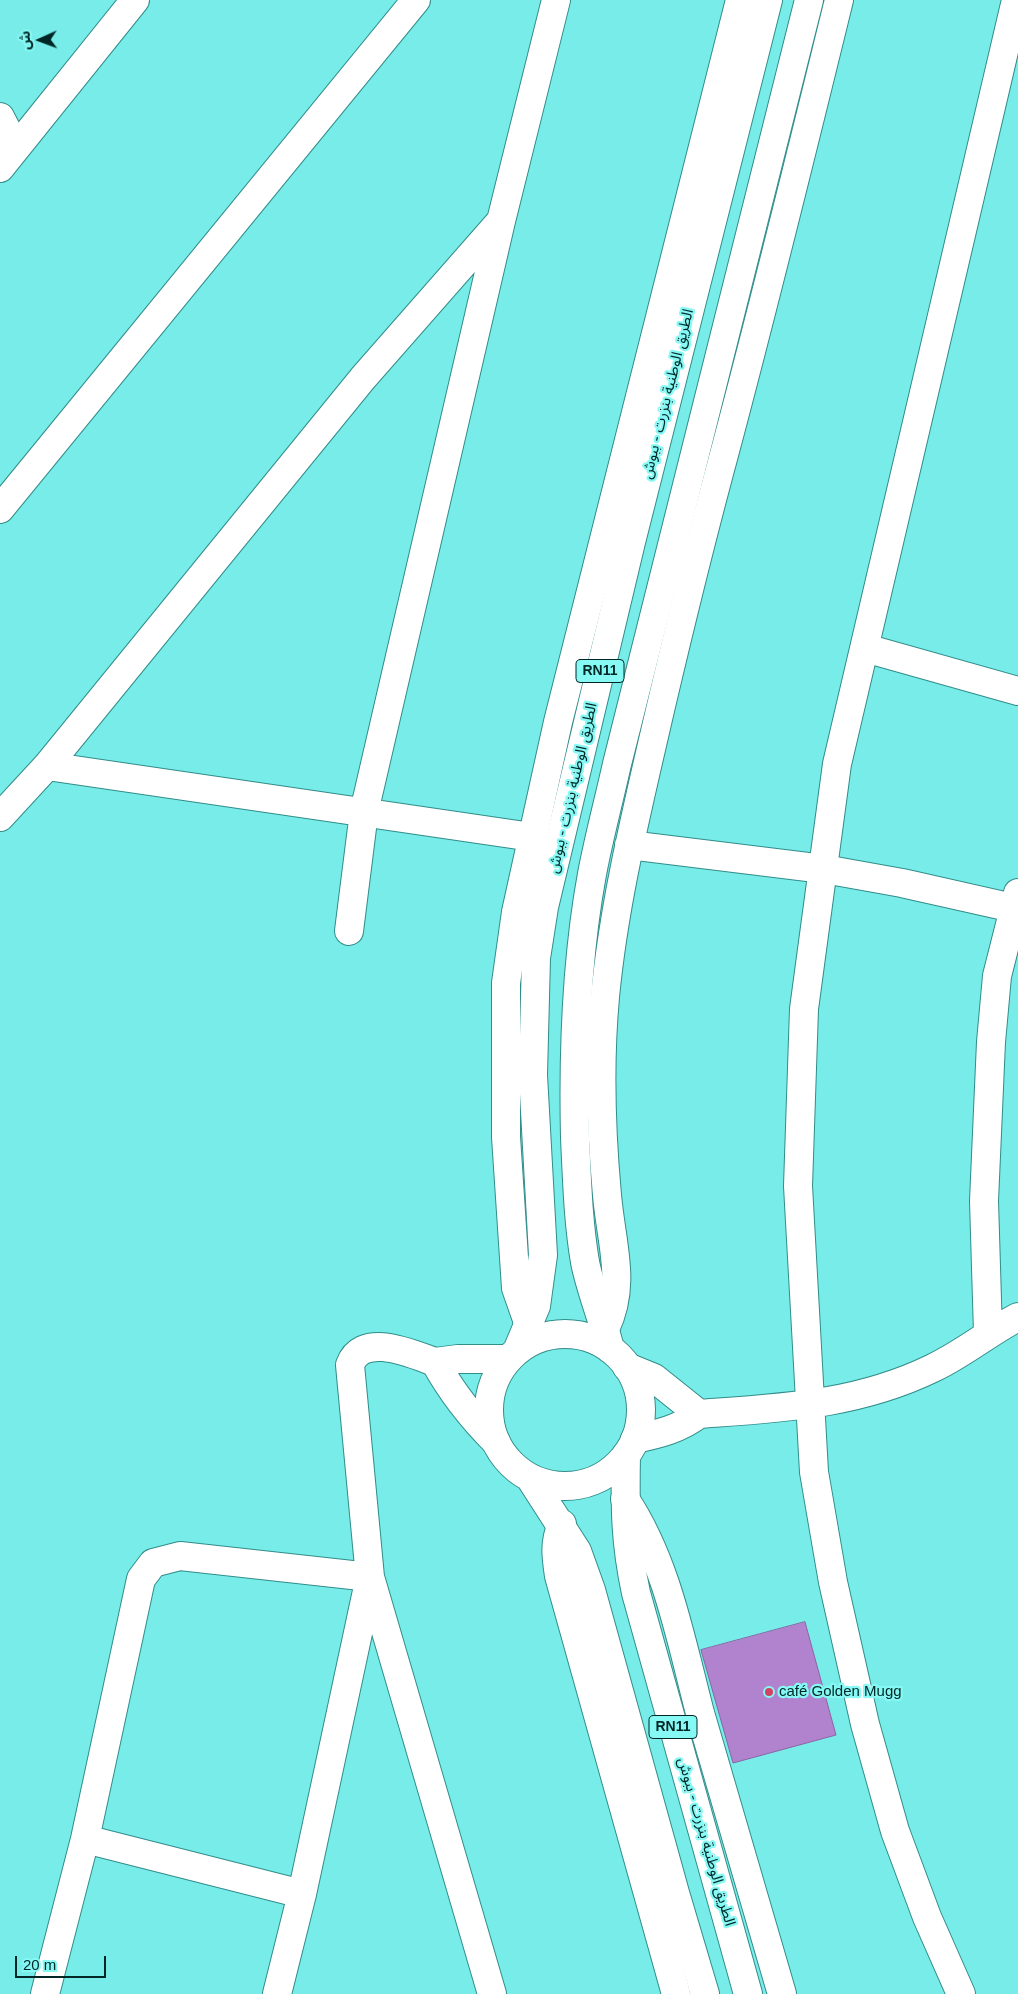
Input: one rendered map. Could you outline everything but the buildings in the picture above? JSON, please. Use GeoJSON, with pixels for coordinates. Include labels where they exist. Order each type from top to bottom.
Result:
{"type":"FeatureCollection","features":[{"type":"Feature","properties":{"kind":"street"},"geometry":{"type":"LineString","coordinates":[[8,158],[135,0]]}},
{"type":"Feature","properties":{"kind":"street"},"geometry":{"type":"LineString","coordinates":[[0,509],[416,0]]}},
{"type":"Feature","properties":{"kind":"street"},"geometry":{"type":"LineString","coordinates":[[349,931],[364,812],[501,221],[556,0]]}},
{"type":"Feature","properties":{"kind":"street"},"geometry":{"type":"LineString","coordinates":[[529,1325],[516,1288],[506,1137],[504,1057],[506,983],[516,912],[579,638],[740,0]]}},
{"type":"Feature","properties":{"kind":"street","name":"الطريق الوطنية بنزرت - ببوش"},"geometry":{"type":"LineString","coordinates":[[513,1355],[529,1325],[536,1306],[543,1255],[533,1075],[536,958],[544,907],[631,542],[768,0]]}},
{"type":"Feature","properties":{"kind":"street","name":"RN11"},"geometry":{"type":"LineString","coordinates":[[513,1355],[496,1377],[490,1399],[490,1421],[496,1442],[510,1463],[530,1478],[550,1485],[572,1486],[593,1481],[611,1471],[631,1447],[641,1414],[638,1389],[614,1348],[591,1288],[580,1225],[574,1083],[576,1012],[592,874],[619,754],[809,0]]}},
{"type":"Feature","properties":{"kind":"street"},"geometry":{"type":"LineString","coordinates":[[614,1348],[614,1311],[617,1294],[617,1275],[607,1196],[601,1074],[612,933],[629,845],[689,586],[757,332],[839,0]]}},
{"type":"Feature","properties":{"kind":"street"},"geometry":{"type":"LineString","coordinates":[[961,1994],[927,1917],[895,1831],[865,1724],[833,1582],[815,1482],[798,1186],[804,1009],[837,764],[938,329],[1010,72],[1016,0]]}},
{"type":"Feature","properties":{"kind":"street"},"geometry":{"type":"LineString","coordinates":[[0,117],[8,158]]}},
{"type":"Feature","properties":{"kind":"street"},"geometry":{"type":"LineString","coordinates":[[0,818],[47,766],[363,378],[501,221]]}},
{"type":"Feature","properties":{"kind":"street"},"geometry":{"type":"LineString","coordinates":[[865,648],[1018,691]]}},
{"type":"Feature","properties":{"kind":"street"},"geometry":{"type":"LineString","coordinates":[[47,766],[532,837]]}},
{"type":"Feature","properties":{"kind":"street"},"geometry":{"type":"LineString","coordinates":[[629,845],[824,870],[1017,903],[997,976],[991,1042],[984,1201],[988,1333]]}},
{"type":"Feature","properties":{"kind":"street"},"geometry":{"type":"LineString","coordinates":[[631,1447],[683,1425],[699,1414],[811,1406],[857,1396],[912,1378],[935,1368],[988,1333],[1018,1317]]}},
{"type":"Feature","properties":{"kind":"street"},"geometry":{"type":"LineString","coordinates":[[492,1994],[370,1576],[350,1365],[357,1353],[366,1348],[384,1347],[435,1362],[513,1355],[539,1338],[563,1334],[588,1338],[614,1348],[699,1414]]}},
{"type":"Feature","properties":{"kind":"street"},"geometry":{"type":"LineString","coordinates":[[435,1362],[450,1389],[470,1416],[496,1442]]}},
{"type":"Feature","properties":{"kind":"street","name":"الطريق الوطنية بنزرت - ببوش"},"geometry":{"type":"LineString","coordinates":[[631,1447],[625,1500],[627,1554],[636,1593],[748,1994]]}},
{"type":"Feature","properties":{"kind":"street","name":"RN11"},"geometry":{"type":"LineString","coordinates":[[530,1478],[578,1551],[591,1590],[705,1994]]}},
{"type":"Feature","properties":{"kind":"street"},"geometry":{"type":"LineString","coordinates":[[625,1500],[643,1526],[664,1583],[751,1894],[782,1994]]}},
{"type":"Feature","properties":{"kind":"street"},"geometry":{"type":"LineString","coordinates":[[562,1524],[556,1538],[555,1550],[559,1576],[648,1900],[676,1994]]}},
{"type":"Feature","properties":{"kind":"street"},"geometry":{"type":"LineString","coordinates":[[45,1994],[85,1839],[141,1579],[153,1562],[180,1556],[370,1576]]}},
{"type":"Feature","properties":{"kind":"street"},"geometry":{"type":"LineString","coordinates":[[277,1994],[302,1894],[370,1576]]}},
{"type":"Feature","properties":{"kind":"street"},"geometry":{"type":"LineString","coordinates":[[85,1839],[302,1894]]}},
{"type":"Feature","properties":{"kind":"place","name":"café Golden Mugg"},"geometry":{"type":"Point","coordinates":[769,1692]}}]}
